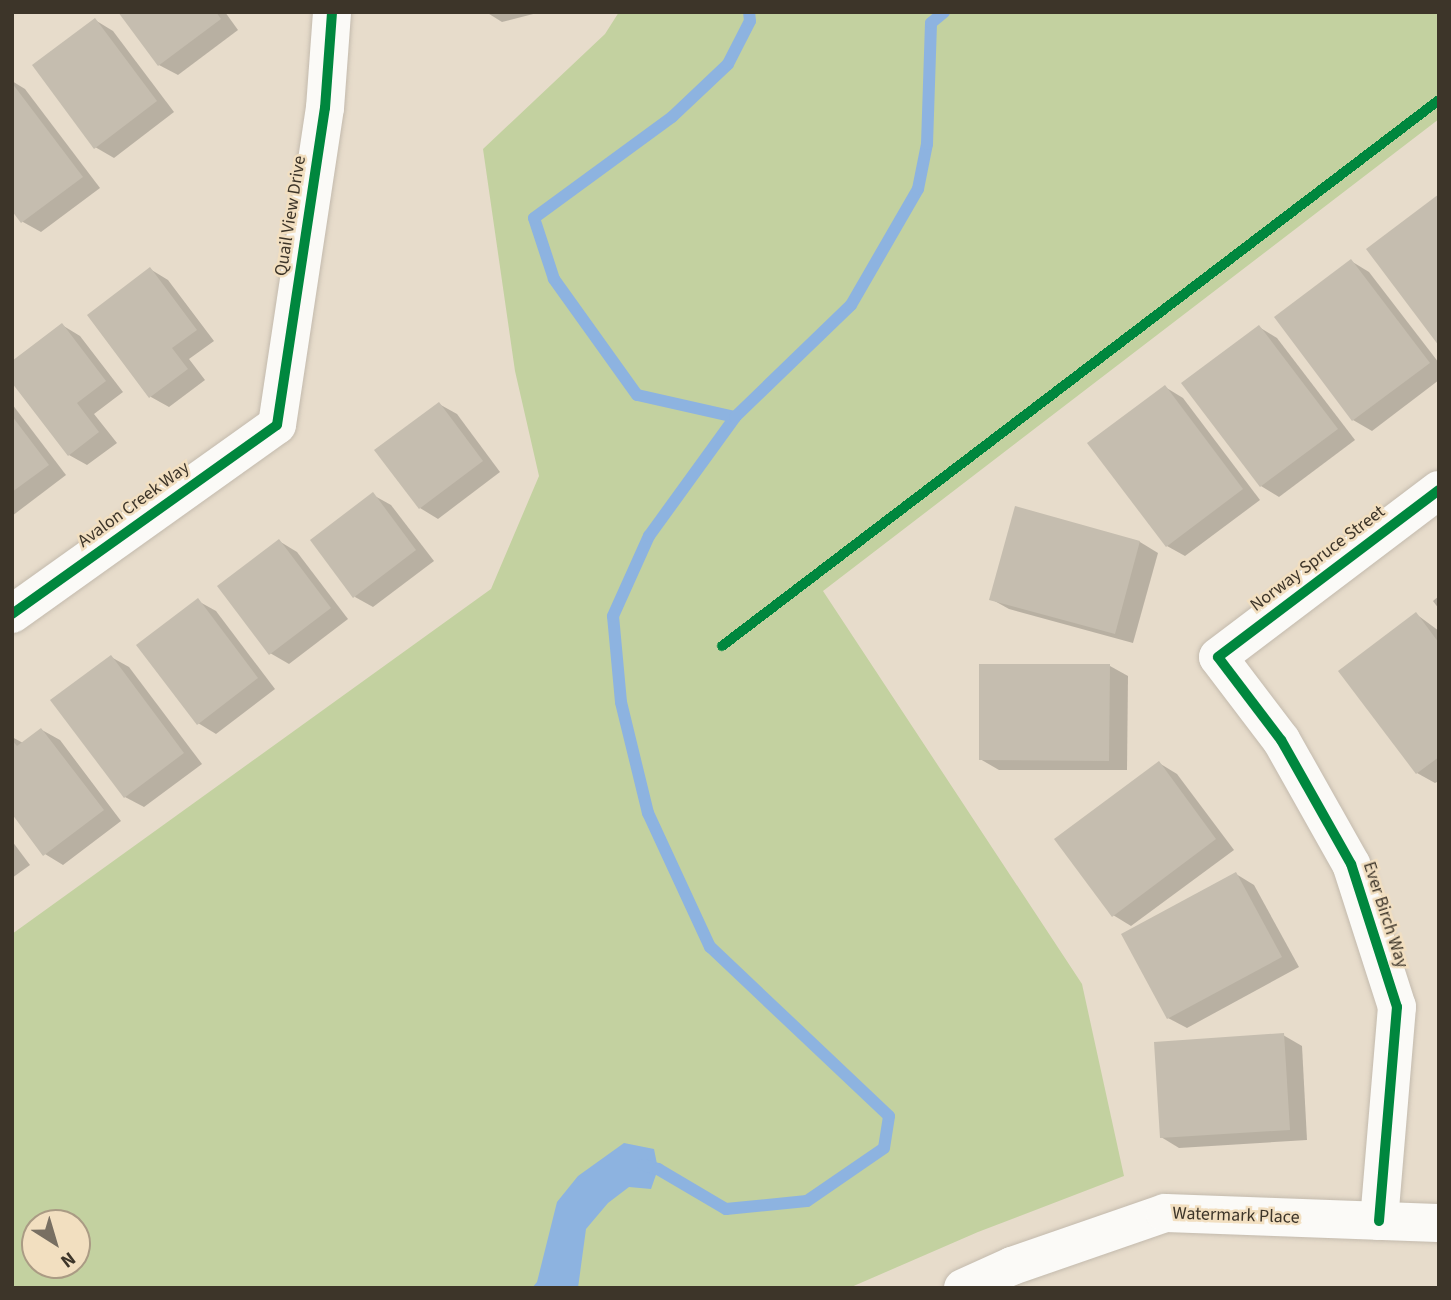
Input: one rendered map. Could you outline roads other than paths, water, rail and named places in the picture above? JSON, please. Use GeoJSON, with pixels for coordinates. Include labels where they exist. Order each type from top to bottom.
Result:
{"type":"FeatureCollection","features":[{"type":"Feature","properties":{"kind":"street","name":"Quail View Drive"},"geometry":{"type":"LineString","coordinates":[[277,425],[325,108],[332,12]]}},
{"type":"Feature","properties":{"kind":"street","name":"Avalon Creek Way"},"geometry":{"type":"LineString","coordinates":[[12,614],[277,425]]}},
{"type":"Feature","properties":{"kind":"street","name":"Norway Spruce Street"},"geometry":{"type":"LineString","coordinates":[[1218,657],[1439,490]]}},
{"type":"Feature","properties":{"kind":"street","name":"Ever Birch Way"},"geometry":{"type":"LineString","coordinates":[[1218,657],[1281,740],[1351,864],[1397,1007],[1380,1221]]}},
{"type":"Feature","properties":{"kind":"street","name":"Watermark Place"},"geometry":{"type":"LineString","coordinates":[[963,1288],[1012,1266],[1165,1213],[1439,1223]]}},
{"type":"Feature","properties":{"kind":"water"},"geometry":{"type":"Polygon","coordinates":[[[624,1143],[654,1149],[658,1169],[651,1189],[629,1187],[608,1203],[586,1229],[578,1288],[532,1288],[537,1282],[557,1202],[578,1176],[624,1143]]]}},
{"type":"Feature","properties":{"kind":"waterway"},"geometry":{"type":"LineString","coordinates":[[735,417],[637,395],[554,279],[534,218],[672,117],[728,64],[750,21],[749,12]]}},
{"type":"Feature","properties":{"kind":"waterway"},"geometry":{"type":"LineString","coordinates":[[643,1165],[658,1169],[726,1209],[807,1201],[884,1148],[889,1116],[710,947],[648,813],[621,702],[613,616],[649,536],[735,417],[851,305],[918,189],[927,144],[931,23],[944,12]]}}]}
